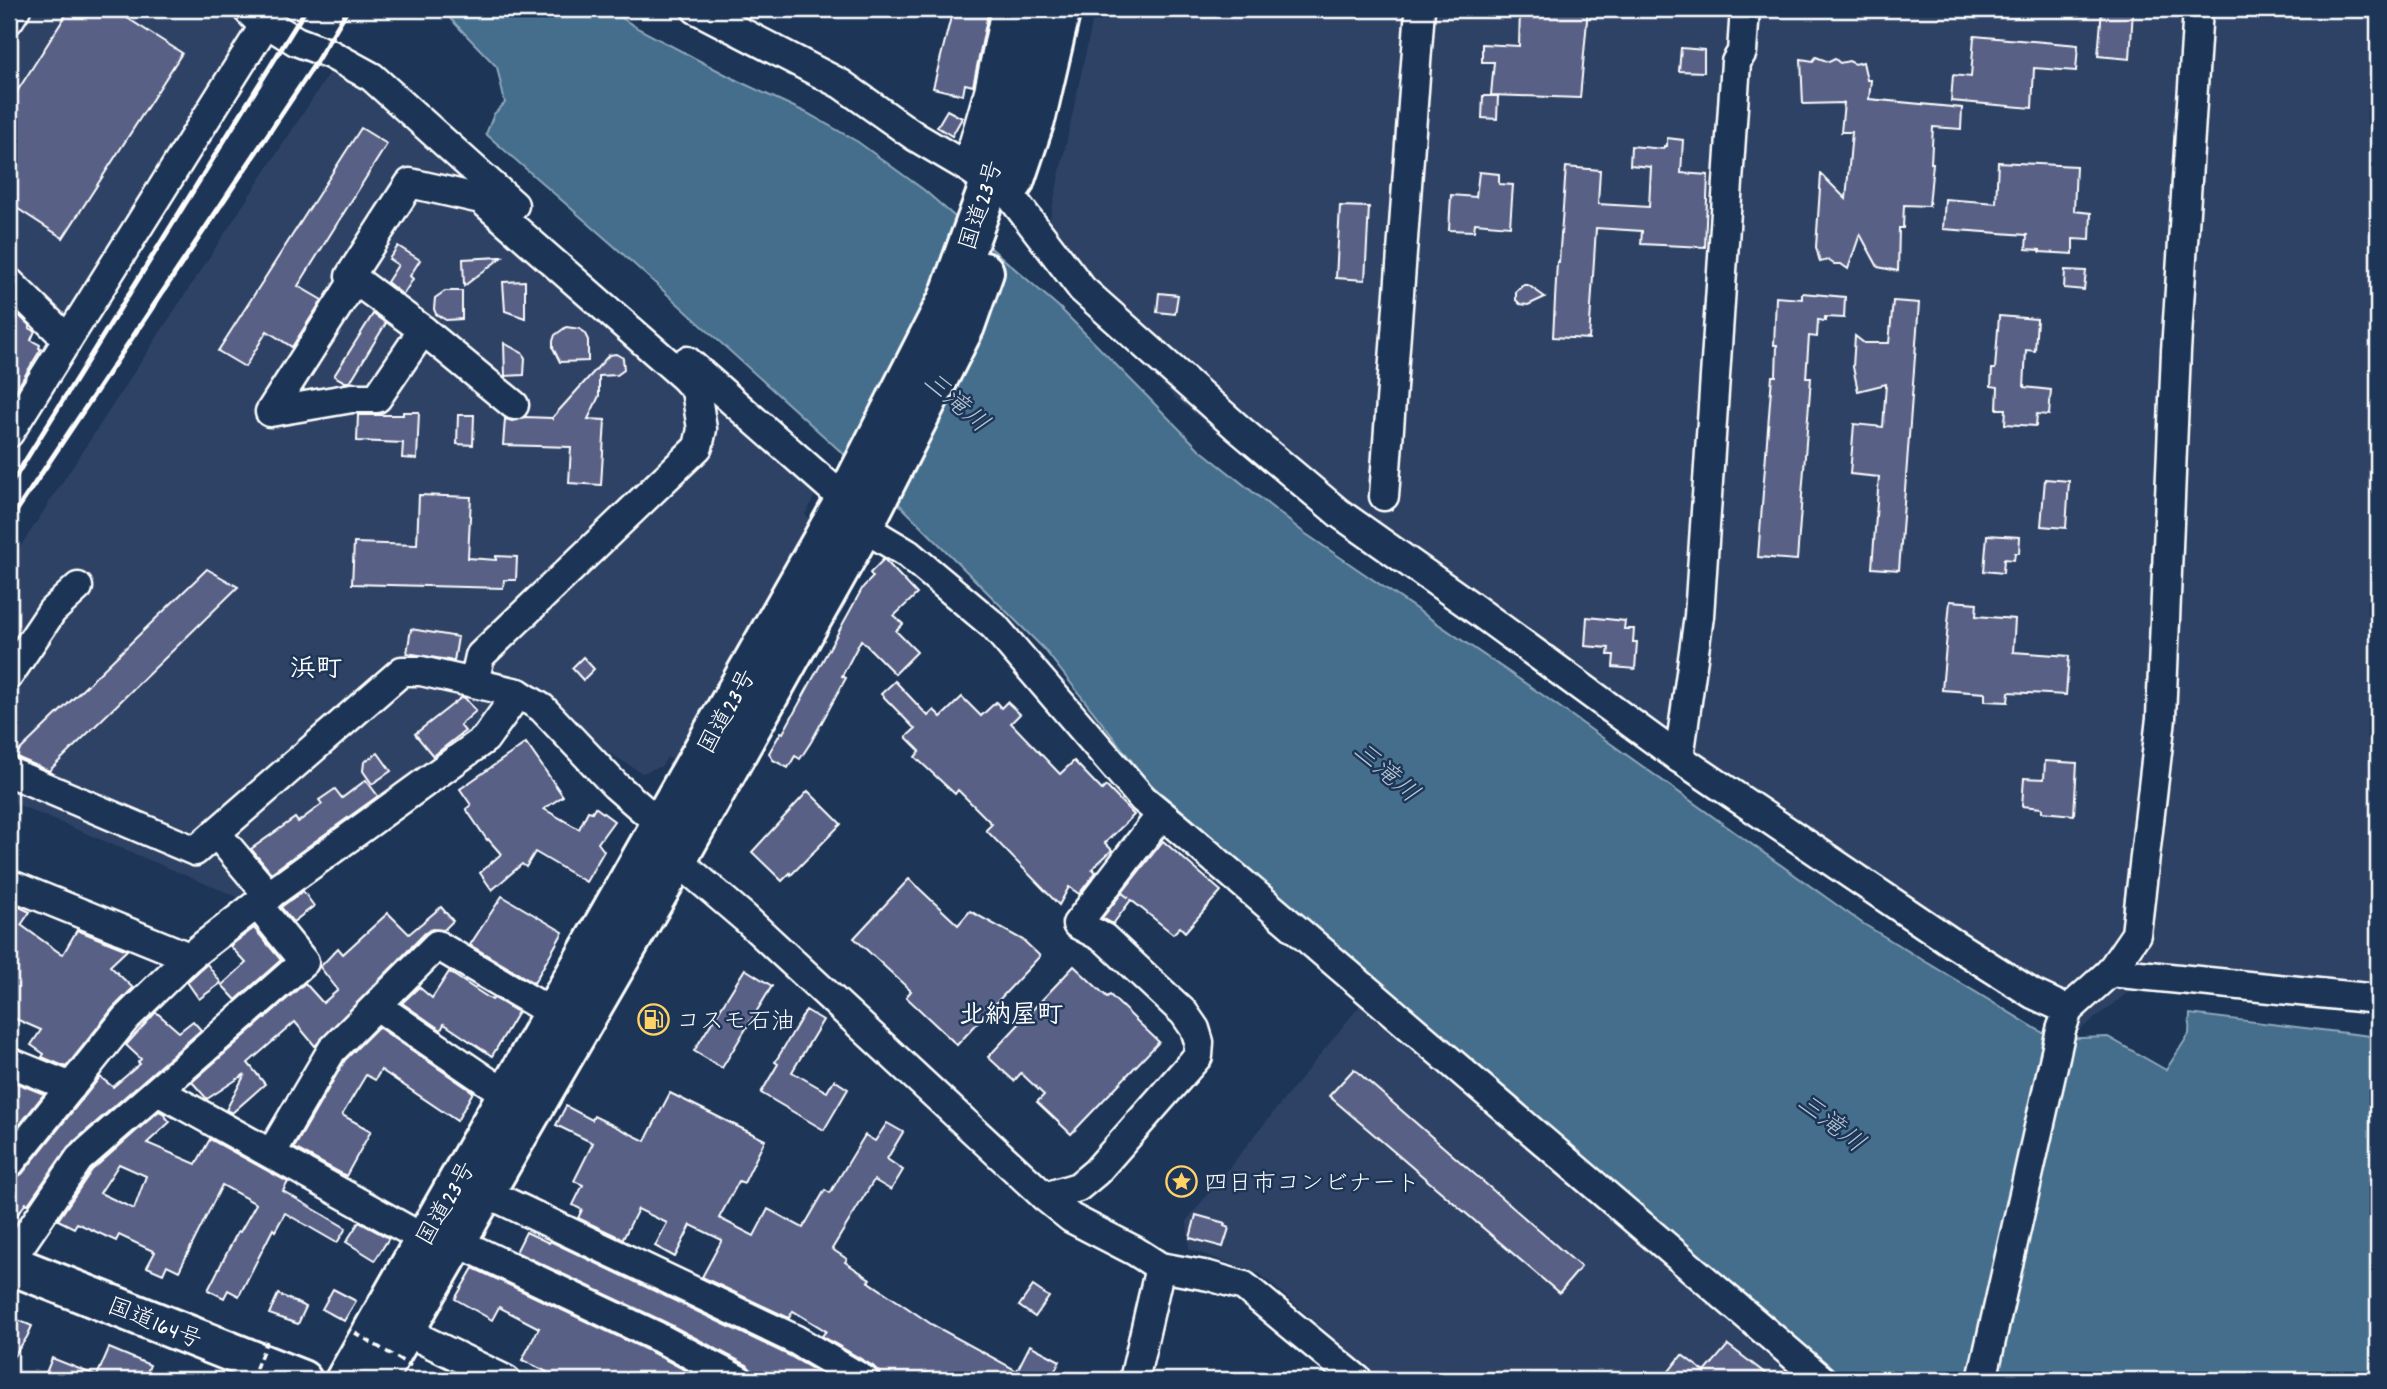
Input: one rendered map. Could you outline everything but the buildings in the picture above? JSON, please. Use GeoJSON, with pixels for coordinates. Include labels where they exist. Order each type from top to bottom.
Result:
{"type":"FeatureCollection","features":[{"type":"Feature","properties":{"kind":"highway","name":"国道23号"},"geometry":{"type":"LineString","coordinates":[[376,1380],[408,1348],[440,1240],[507,1095],[661,825],[857,508],[965,326],[1030,9]]}},
{"type":"Feature","properties":{"kind":"highway","name":"国道23号"},"geometry":{"type":"LineString","coordinates":[[991,191],[1036,117],[1061,9]]}},
{"type":"Feature","properties":{"kind":"highway","name":"国道23号"},"geometry":{"type":"LineString","coordinates":[[345,1380],[440,1240],[485,1192],[677,860],[857,508]]}},
{"type":"Feature","properties":{"kind":"highway","name":"国道164号"},"geometry":{"type":"LineString","coordinates":[[9,1263],[302,1380]]}},
{"type":"Feature","properties":{"kind":"street"},"geometry":{"type":"LineString","coordinates":[[9,20],[16,9]]}},
{"type":"Feature","properties":{"kind":"street"},"geometry":{"type":"LineString","coordinates":[[991,191],[989,91],[1006,9]]}},
{"type":"Feature","properties":{"kind":"street"},"geometry":{"type":"LineString","coordinates":[[1384,496],[1420,9]]}},
{"type":"Feature","properties":{"kind":"street"},"geometry":{"type":"LineString","coordinates":[[1679,758],[1699,615],[1736,62],[1742,52],[1745,9]]}},
{"type":"Feature","properties":{"kind":"street"},"geometry":{"type":"LineString","coordinates":[[1982,1380],[2064,1020],[2110,972],[2136,934],[2161,718],[2176,351],[2198,9]]}},
{"type":"Feature","properties":{"kind":"street"},"geometry":{"type":"LineString","coordinates":[[705,11],[841,84],[991,191],[1082,289],[1238,428],[1339,513],[1679,758],[1951,942],[2033,994],[2064,1020]]}},
{"type":"Feature","properties":{"kind":"street"},"geometry":{"type":"LineString","coordinates":[[9,433],[255,17],[296,41],[330,54],[372,77],[763,430],[994,626],[1088,738],[1160,815],[1822,1380]]}},
{"type":"Feature","properties":{"kind":"street"},"geometry":{"type":"LineString","coordinates":[[474,683],[480,656],[698,447],[702,429],[696,390],[684,377],[481,199],[410,183],[351,276],[423,330],[514,405]]}},
{"type":"Feature","properties":{"kind":"street"},"geometry":{"type":"LineString","coordinates":[[355,279],[270,412],[352,398],[377,398],[423,330]]}},
{"type":"Feature","properties":{"kind":"street"},"geometry":{"type":"LineString","coordinates":[[9,282],[67,339]]}},
{"type":"Feature","properties":{"kind":"street"},"geometry":{"type":"LineString","coordinates":[[9,675],[52,611],[78,587]]}},
{"type":"Feature","properties":{"kind":"street"},"geometry":{"type":"LineString","coordinates":[[9,772],[195,851],[402,671],[421,671],[518,693],[542,708],[615,785],[661,825],[677,860],[745,918],[1045,1197],[1071,1218],[1160,1267],[1244,1286],[1344,1375]]}},
{"type":"Feature","properties":{"kind":"street"},"geometry":{"type":"LineString","coordinates":[[9,1164],[126,1018],[189,957],[485,739],[518,693]]}},
{"type":"Feature","properties":{"kind":"street"},"geometry":{"type":"LineString","coordinates":[[1045,1197],[1079,1187],[1096,1172],[1198,1056],[1199,1042],[1195,1029],[1184,1013],[1104,938],[1077,924],[1160,815]]}},
{"type":"Feature","properties":{"kind":"street"},"geometry":{"type":"LineString","coordinates":[[9,1263],[79,1159],[304,962],[216,833]]}},
{"type":"Feature","properties":{"kind":"street"},"geometry":{"type":"LineString","coordinates":[[9,884],[189,957]]}},
{"type":"Feature","properties":{"kind":"street"},"geometry":{"type":"LineString","coordinates":[[272,1152],[332,1050],[437,945],[554,1014]]}},
{"type":"Feature","properties":{"kind":"street"},"geometry":{"type":"LineString","coordinates":[[2110,972],[2378,999]]}},
{"type":"Feature","properties":{"kind":"street"},"geometry":{"type":"LineString","coordinates":[[377,1006],[507,1095]]}},
{"type":"Feature","properties":{"kind":"street"},"geometry":{"type":"LineString","coordinates":[[9,1062],[71,1087]]}},
{"type":"Feature","properties":{"kind":"street"},"geometry":{"type":"LineString","coordinates":[[158,1091],[440,1240],[658,1337],[739,1380]]}},
{"type":"Feature","properties":{"kind":"street"},"geometry":{"type":"LineString","coordinates":[[485,1192],[784,1334],[861,1380]]}},
{"type":"Feature","properties":{"kind":"street"},"geometry":{"type":"LineString","coordinates":[[1134,1380],[1160,1267]]}},
{"type":"Feature","properties":{"kind":"street"},"geometry":{"type":"LineString","coordinates":[[408,1348],[506,1380]]}},
{"type":"Feature","properties":{"kind":"path"},"geometry":{"type":"LineString","coordinates":[[355,1333],[408,1348]]}},
{"type":"Feature","properties":{"kind":"path"},"geometry":{"type":"LineString","coordinates":[[251,1380],[267,1341]]}},
{"type":"Feature","properties":{"kind":"shaded area"},"geometry":{"type":"Polygon","coordinates":[[[27,9],[239,9],[253,24],[62,324],[9,273],[9,37],[27,9]]]}},
{"type":"Feature","properties":{"kind":"shaded area"},"geometry":{"type":"Polygon","coordinates":[[[1095,9],[2378,9],[2378,1014],[2132,989],[2076,1033],[1348,541],[1173,396],[1041,260],[1095,9]]]}},
{"type":"Feature","properties":{"kind":"shaded area"},"geometry":{"type":"Polygon","coordinates":[[[334,66],[367,79],[819,488],[805,515],[811,520],[675,762],[667,757],[662,766],[642,773],[583,737],[506,678],[481,720],[405,786],[242,899],[9,801],[9,564],[334,66]]]}},
{"type":"Feature","properties":{"kind":"shaded area"},"geometry":{"type":"Polygon","coordinates":[[[1373,989],[1746,1294],[1846,1380],[1382,1380],[1260,1274],[1189,1249],[1187,1220],[1373,989]]]}},
{"type":"Feature","properties":{"kind":"water","name":"三滝川"},"geometry":{"type":"Polygon","coordinates":[[[441,9],[608,9],[639,29],[738,81],[807,113],[858,142],[924,190],[1059,307],[1199,449],[1303,532],[1544,696],[1862,923],[2053,1039],[2108,1037],[2166,1070],[2189,1034],[2190,1014],[2378,1037],[2378,1380],[1846,1380],[1746,1294],[1373,989],[1197,823],[1149,783],[1044,649],[903,508],[486,134],[494,114],[505,103],[497,67],[441,9]]]}},
{"type":"Feature","properties":{"kind":"railway"},"geometry":{"type":"LineString","coordinates":[[9,487],[306,9]]}},
{"type":"Feature","properties":{"kind":"railway"},"geometry":{"type":"LineString","coordinates":[[9,522],[313,67],[348,9]]}},
{"type":"Feature","properties":{"kind":"place","name":"コスモ石油"},"geometry":{"type":"Point","coordinates":[653,1020]}},
{"type":"Feature","properties":{"kind":"place","name":"四日市コンビナート"},"geometry":{"type":"Point","coordinates":[1181,1182]}},
{"type":"Feature","properties":{"kind":"district","name":"浜町"},"geometry":{"type":"Point","coordinates":[316,667]}},
{"type":"Feature","properties":{"kind":"district","name":"北納屋町"},"geometry":{"type":"Point","coordinates":[1011,1013]}}]}
